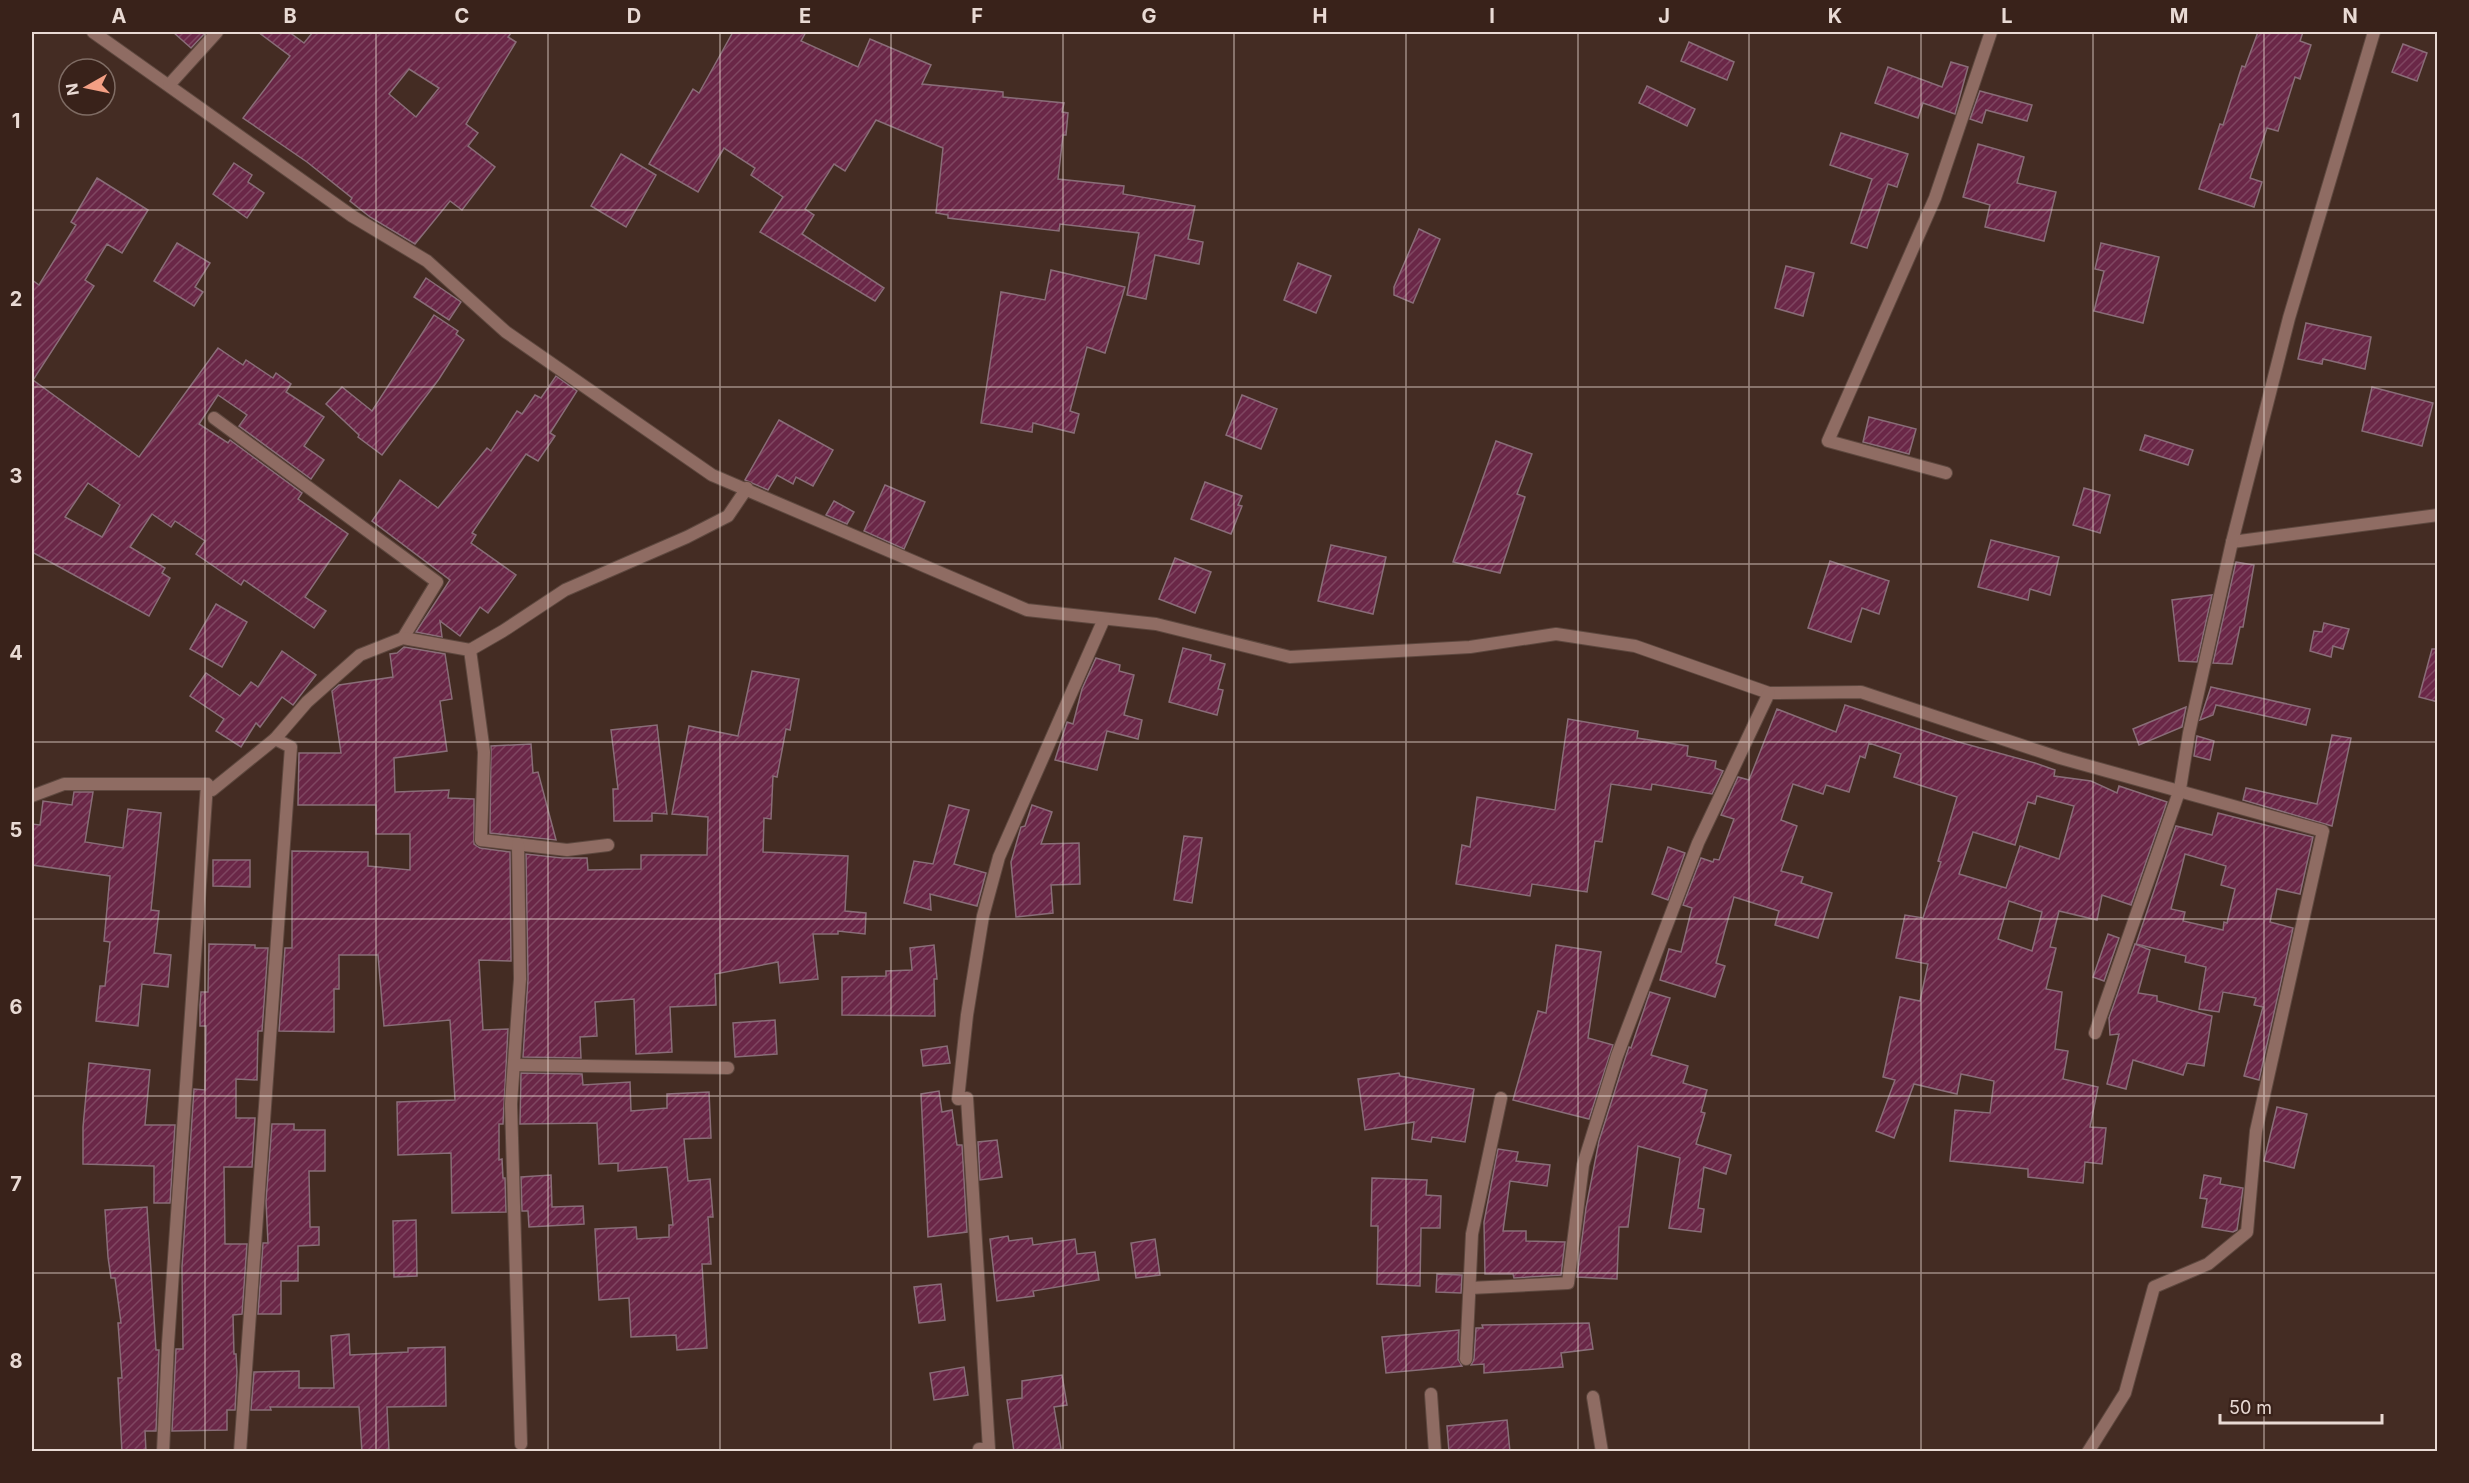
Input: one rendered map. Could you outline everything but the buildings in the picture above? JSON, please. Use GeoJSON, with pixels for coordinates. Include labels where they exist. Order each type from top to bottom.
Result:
{"type":"FeatureCollection","features":[{"type":"Feature","properties":{"kind":"street"},"geometry":{"type":"LineString","coordinates":[[93,32],[352,216],[427,261],[506,332],[712,475],[747,488],[1027,610],[1156,624],[1290,657],[1470,647],[1556,634],[1635,646],[1769,693],[1861,692],[2060,758],[2180,789],[2323,831],[2256,1131],[2247,1232],[2208,1264],[2154,1287],[2124,1392],[2088,1452]]}},
{"type":"Feature","properties":{"kind":"street"},"geometry":{"type":"LineString","coordinates":[[169,85],[217,32]]}},
{"type":"Feature","properties":{"kind":"street"},"geometry":{"type":"LineString","coordinates":[[1946,473],[1828,441],[1935,198],[1990,32]]}},
{"type":"Feature","properties":{"kind":"street"},"geometry":{"type":"LineString","coordinates":[[2095,1033],[2180,789],[2189,733],[2232,542],[2289,318],[2374,32]]}},
{"type":"Feature","properties":{"kind":"street"},"geometry":{"type":"LineString","coordinates":[[214,418],[437,582],[403,638]]}},
{"type":"Feature","properties":{"kind":"street"},"geometry":{"type":"LineString","coordinates":[[207,784],[212,790],[275,739],[307,702],[360,655],[403,638],[470,650],[566,590],[687,537],[728,516],[747,488]]}},
{"type":"Feature","properties":{"kind":"street"},"geometry":{"type":"LineString","coordinates":[[2232,542],[2438,515]]}},
{"type":"Feature","properties":{"kind":"street"},"geometry":{"type":"LineString","coordinates":[[980,1449],[989,1449],[967,1098],[958,1099],[967,1015],[983,916],[999,857],[1104,619]]}},
{"type":"Feature","properties":{"kind":"street"},"geometry":{"type":"LineString","coordinates":[[470,650],[484,752],[481,840],[567,850],[608,845]]}},
{"type":"Feature","properties":{"kind":"street"},"geometry":{"type":"LineString","coordinates":[[1470,1288],[1568,1283],[1583,1165],[1617,1056],[1698,843],[1769,693]]}},
{"type":"Feature","properties":{"kind":"street"},"geometry":{"type":"LineString","coordinates":[[240,1452],[262,1176],[291,747],[275,739]]}},
{"type":"Feature","properties":{"kind":"street"},"geometry":{"type":"LineString","coordinates":[[32,796],[64,784],[207,784]]}},
{"type":"Feature","properties":{"kind":"street"},"geometry":{"type":"LineString","coordinates":[[163,1452],[169,1332],[207,784]]}},
{"type":"Feature","properties":{"kind":"street"},"geometry":{"type":"LineString","coordinates":[[518,844],[520,979],[511,1104],[521,1444]]}},
{"type":"Feature","properties":{"kind":"street"},"geometry":{"type":"LineString","coordinates":[[514,1065],[728,1068]]}},
{"type":"Feature","properties":{"kind":"street"},"geometry":{"type":"LineString","coordinates":[[1466,1359],[1472,1234],[1501,1098]]}},
{"type":"Feature","properties":{"kind":"street"},"geometry":{"type":"LineString","coordinates":[[1431,1394],[1435,1452]]}},
{"type":"Feature","properties":{"kind":"street"},"geometry":{"type":"LineString","coordinates":[[1593,1397],[1602,1452]]}}]}
